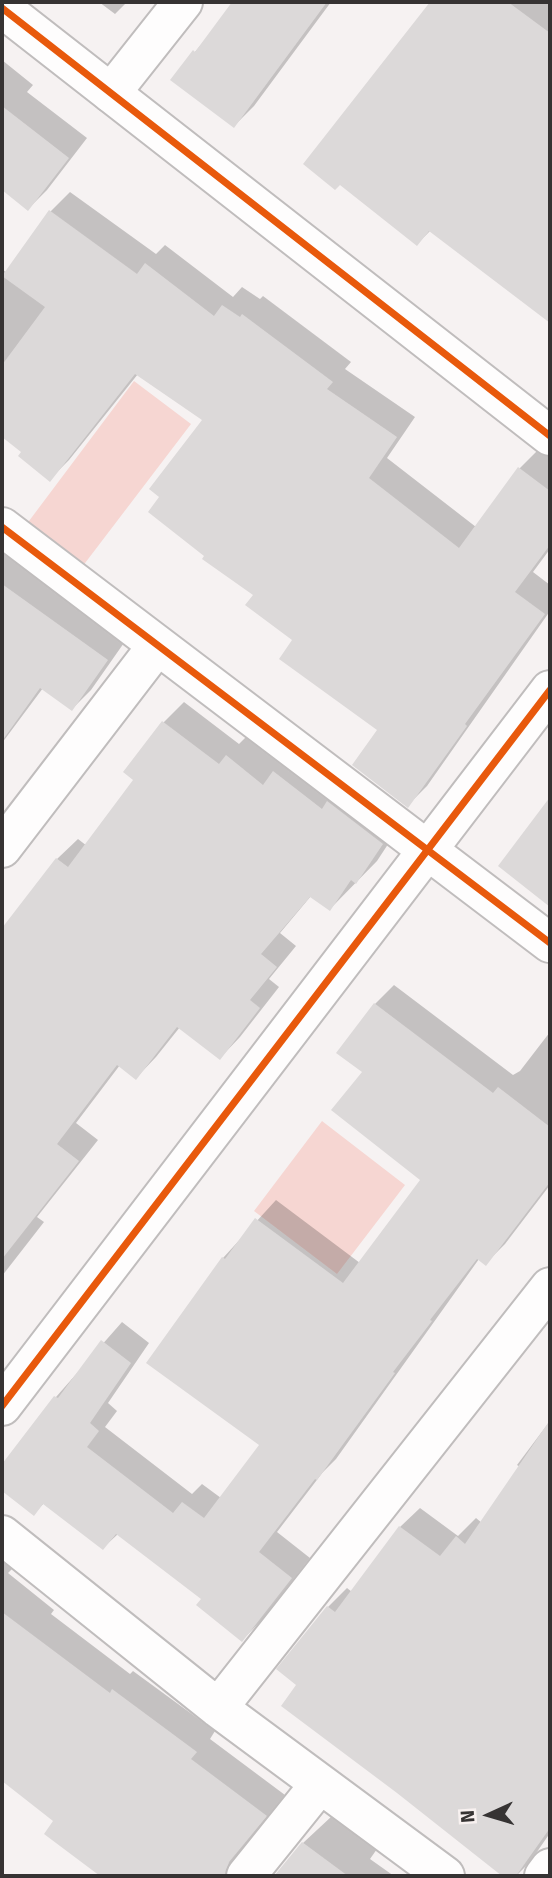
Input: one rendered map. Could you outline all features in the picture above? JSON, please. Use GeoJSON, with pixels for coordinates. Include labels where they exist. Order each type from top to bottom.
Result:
{"type":"FeatureCollection","features":[{"type":"Feature","properties":{"kind":"street"},"geometry":{"type":"LineString","coordinates":[[111,93],[183,2]]}},
{"type":"Feature","properties":{"kind":"street"},"geometry":{"type":"LineString","coordinates":[[2,8],[550,436]]}},
{"type":"Feature","properties":{"kind":"street"},"geometry":{"type":"LineString","coordinates":[[2,527],[550,943]]}},
{"type":"Feature","properties":{"kind":"street"},"geometry":{"type":"LineString","coordinates":[[2,849],[157,646]]}},
{"type":"Feature","properties":{"kind":"street"},"geometry":{"type":"LineString","coordinates":[[2,1406],[550,690]]}},
{"type":"Feature","properties":{"kind":"street"},"geometry":{"type":"LineString","coordinates":[[218,1708],[550,1287]]}},
{"type":"Feature","properties":{"kind":"street"},"geometry":{"type":"LineString","coordinates":[[2,1535],[218,1708],[446,1876]]}},
{"type":"Feature","properties":{"kind":"street"},"geometry":{"type":"LineString","coordinates":[[246,1876],[320,1784]]}},
{"type":"Feature","properties":{"kind":"street"},"geometry":{"type":"LineString","coordinates":[[544,1876],[550,1868]]}},
{"type":"Feature","properties":{"kind":"shaded area"},"geometry":{"type":"Polygon","coordinates":[[[134,381],[191,424],[79,571],[23,529],[134,381]]]}},
{"type":"Feature","properties":{"kind":"shaded area"},"geometry":{"type":"Polygon","coordinates":[[[322,1121],[405,1185],[337,1274],[254,1211],[322,1121]]]}},
{"type":"Feature","properties":{"kind":"building"},"geometry":{"type":"Polygon","coordinates":[[[232,2],[327,2],[234,128],[170,80],[193,50],[195,52],[232,2]]]}},
{"type":"Feature","properties":{"kind":"building"},"geometry":{"type":"Polygon","coordinates":[[[430,2],[508,2],[550,33],[550,323],[429,231],[417,246],[340,185],[335,190],[303,164],[430,2]]]}},
{"type":"Feature","properties":{"kind":"building"},"geometry":{"type":"Polygon","coordinates":[[[2,106],[69,158],[28,211],[2,190],[2,106]]]}},
{"type":"Feature","properties":{"kind":"building"},"geometry":{"type":"Polygon","coordinates":[[[49,210],[137,274],[145,263],[214,316],[222,305],[240,317],[242,314],[333,382],[327,389],[397,437],[369,478],[459,548],[518,467],[550,491],[550,545],[515,592],[545,614],[408,808],[352,765],[377,730],[279,659],[292,640],[245,605],[253,595],[202,559],[204,556],[148,512],[159,497],[149,489],[202,420],[135,374],[50,482],[18,456],[21,452],[2,437],[2,365],[45,307],[2,276],[49,210]]]}},
{"type":"Feature","properties":{"kind":"building"},"geometry":{"type":"Polygon","coordinates":[[[2,584],[108,660],[72,711],[40,688],[2,741],[2,584]]]}},
{"type":"Feature","properties":{"kind":"building"},"geometry":{"type":"Polygon","coordinates":[[[162,721],[219,764],[226,755],[263,785],[273,771],[322,809],[327,801],[383,844],[356,884],[351,880],[330,911],[310,897],[261,954],[277,967],[250,1000],[260,1008],[220,1060],[177,1027],[136,1080],[117,1065],[57,1144],[79,1161],[2,1259],[2,928],[56,858],[68,867],[133,780],[123,772],[162,721]]]}},
{"type":"Feature","properties":{"kind":"building"},"geometry":{"type":"Polygon","coordinates":[[[550,797],[550,907],[498,866],[550,797]]]}},
{"type":"Feature","properties":{"kind":"building"},"geometry":{"type":"Polygon","coordinates":[[[374,1003],[493,1093],[498,1087],[550,1127],[550,1182],[486,1266],[477,1259],[430,1320],[432,1321],[317,1480],[315,1479],[259,1552],[292,1578],[242,1642],[196,1605],[201,1599],[116,1534],[103,1550],[43,1504],[34,1516],[2,1491],[2,1464],[54,1396],[58,1398],[101,1340],[131,1363],[90,1423],[99,1431],[87,1447],[173,1513],[182,1502],[204,1518],[259,1445],[146,1363],[222,1257],[225,1259],[255,1218],[343,1283],[420,1180],[331,1110],[362,1072],[336,1053],[374,1003]]]}},
{"type":"Feature","properties":{"kind":"building"},"geometry":{"type":"Polygon","coordinates":[[[550,1420],[550,1828],[516,1876],[502,1876],[281,1706],[296,1685],[276,1669],[327,1606],[335,1612],[399,1526],[440,1556],[456,1536],[465,1544],[550,1420]]]}},
{"type":"Feature","properties":{"kind":"building"},"geometry":{"type":"Polygon","coordinates":[[[2,1612],[110,1693],[112,1689],[197,1752],[191,1759],[267,1816],[229,1862],[225,1876],[100,1876],[44,1834],[53,1821],[2,1781],[2,1612]]]}},
{"type":"Feature","properties":{"kind":"building"},"geometry":{"type":"Polygon","coordinates":[[[302,1842],[348,1876],[274,1876],[302,1842]]]}},
{"type":"Feature","properties":{"kind":"cycle path"},"geometry":{"type":"LineString","coordinates":[[2,8],[550,436]]}},
{"type":"Feature","properties":{"kind":"cycle path"},"geometry":{"type":"LineString","coordinates":[[2,527],[550,943]]}},
{"type":"Feature","properties":{"kind":"cycle path"},"geometry":{"type":"LineString","coordinates":[[2,1406],[550,690]]}}]}
